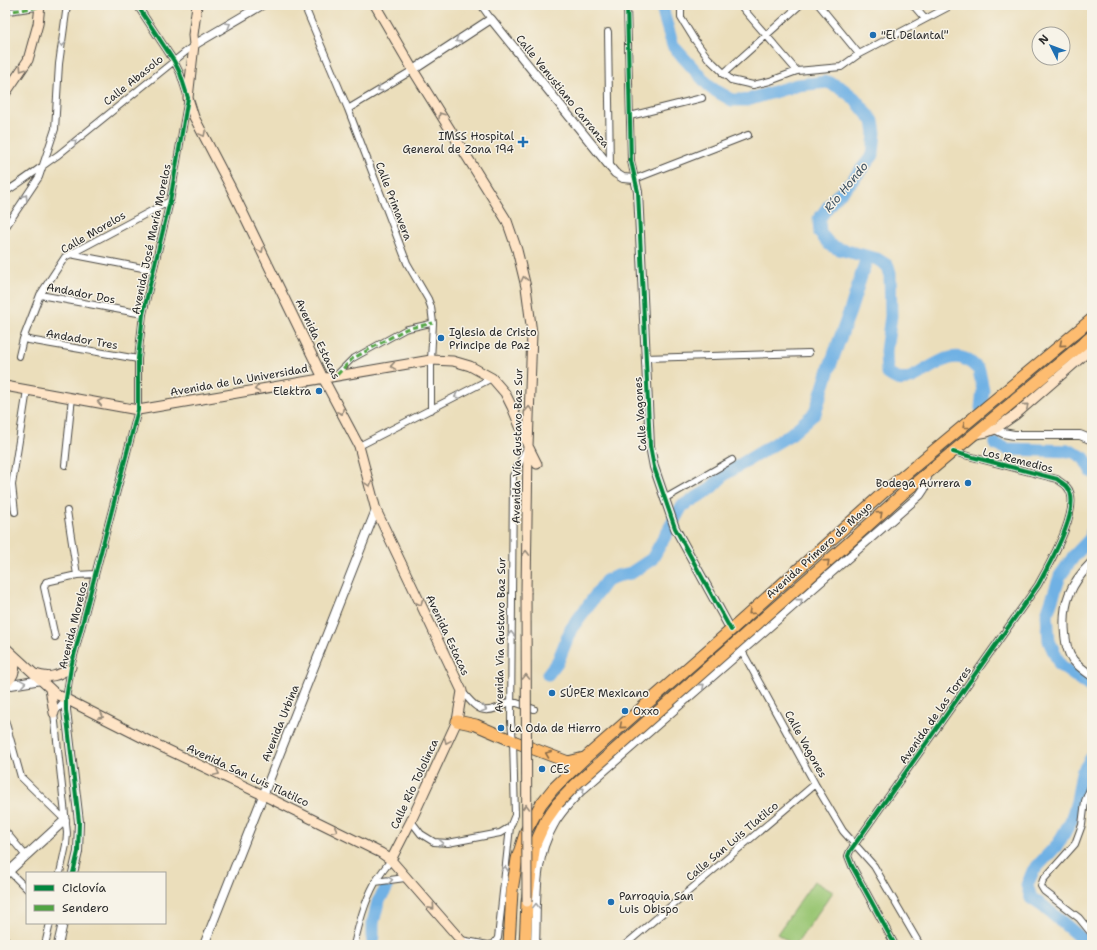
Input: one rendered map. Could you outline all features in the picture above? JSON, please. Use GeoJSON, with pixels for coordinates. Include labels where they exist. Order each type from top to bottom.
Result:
{"type":"FeatureCollection","features":[{"type":"Feature","properties":{"kind":"highway","name":"Avenida Primero de Mayo"},"geometry":{"type":"LineString","coordinates":[[509,945],[512,891],[517,860],[526,830],[541,804],[553,789],[585,758],[731,630],[884,492],[1092,319]]}},
{"type":"Feature","properties":{"kind":"highway","name":"Avenida Primero de Mayo"},"geometry":{"type":"LineString","coordinates":[[525,945],[527,902],[535,844],[546,820],[558,803],[582,779],[907,490],[1003,412],[1092,336]]}},
{"type":"Feature","properties":{"kind":"highway"},"geometry":{"type":"LineString","coordinates":[[457,721],[476,725],[568,762],[585,758]]}},
{"type":"Feature","properties":{"kind":"main road","name":"Avenida José María Morelos"},"geometry":{"type":"LineString","coordinates":[[188,98],[197,5]]}},
{"type":"Feature","properties":{"kind":"main road","name":"Avenida José María Morelos"},"geometry":{"type":"LineString","coordinates":[[194,45],[199,32],[204,5]]}},
{"type":"Feature","properties":{"kind":"main road","name":"Avenida Vía Gustavo Baz Sur"},"geometry":{"type":"LineString","coordinates":[[375,5],[413,70],[507,221],[517,250],[526,287],[532,333],[528,446],[526,592],[527,902]]}},
{"type":"Feature","properties":{"kind":"main road"},"geometry":{"type":"LineString","coordinates":[[5,94],[28,60],[38,24],[40,6]]}},
{"type":"Feature","properties":{"kind":"main road","name":"Avenida Estacas"},"geometry":{"type":"LineString","coordinates":[[188,98],[197,123],[230,186],[323,378],[359,446],[376,510],[462,691]]}},
{"type":"Feature","properties":{"kind":"main road","name":"Avenida Primero de Mayo"},"geometry":{"type":"LineString","coordinates":[[976,434],[995,429],[1015,415],[1092,348]]}},
{"type":"Feature","properties":{"kind":"main road","name":"Avenida de la Universidad"},"geometry":{"type":"LineString","coordinates":[[5,386],[138,410],[431,360],[453,361],[470,366],[492,378],[505,393],[537,464]]}},
{"type":"Feature","properties":{"kind":"main road"},"geometry":{"type":"LineString","coordinates":[[5,685],[12,677],[15,669],[15,660],[8,649]]}},
{"type":"Feature","properties":{"kind":"main road","name":"Avenida San Luis Tlatilco"},"geometry":{"type":"LineString","coordinates":[[8,649],[50,689],[66,698],[149,741],[381,853],[391,860],[463,942]]}},
{"type":"Feature","properties":{"kind":"main road"},"geometry":{"type":"LineString","coordinates":[[34,674],[43,677],[53,677],[63,673],[70,667]]}},
{"type":"Feature","properties":{"kind":"main road"},"geometry":{"type":"LineString","coordinates":[[50,689],[54,714]]}},
{"type":"Feature","properties":{"kind":"main road","name":"Calle Río Tololinca"},"geometry":{"type":"LineString","coordinates":[[391,860],[411,821],[457,721],[462,691]]}},
{"type":"Feature","properties":{"kind":"street"},"geometry":{"type":"LineString","coordinates":[[5,228],[39,177],[55,129],[59,64],[67,5]]}},
{"type":"Feature","properties":{"kind":"street","name":"Avenida Estacas"},"geometry":{"type":"LineString","coordinates":[[137,5],[174,61],[180,73],[188,98]]}},
{"type":"Feature","properties":{"kind":"street","name":"Calle Abasolo"},"geometry":{"type":"LineString","coordinates":[[5,192],[23,182],[43,165],[58,155],[194,45],[262,5]]}},
{"type":"Feature","properties":{"kind":"street","name":"Calle Primavera"},"geometry":{"type":"LineString","coordinates":[[304,5],[348,109],[407,263],[428,299],[431,308],[433,323],[431,410]]}},
{"type":"Feature","properties":{"kind":"street","name":"Calle Venustiano Carranza"},"geometry":{"type":"LineString","coordinates":[[481,5],[610,168],[623,178],[635,178]]}},
{"type":"Feature","properties":{"kind":"street"},"geometry":{"type":"LineString","coordinates":[[627,5],[631,162],[635,178],[748,135]]}},
{"type":"Feature","properties":{"kind":"street"},"geometry":{"type":"LineString","coordinates":[[683,5],[681,9],[681,18],[708,58],[731,80],[753,85],[770,81],[797,71],[841,67],[859,54],[952,5]]}},
{"type":"Feature","properties":{"kind":"street"},"geometry":{"type":"LineString","coordinates":[[740,5],[797,71]]}},
{"type":"Feature","properties":{"kind":"street"},"geometry":{"type":"LineString","coordinates":[[724,74],[800,5]]}},
{"type":"Feature","properties":{"kind":"street"},"geometry":{"type":"LineString","coordinates":[[819,5],[859,54]]}},
{"type":"Feature","properties":{"kind":"street"},"geometry":{"type":"LineString","coordinates":[[913,5],[925,19]]}},
{"type":"Feature","properties":{"kind":"street"},"geometry":{"type":"LineString","coordinates":[[5,12],[40,6]]}},
{"type":"Feature","properties":{"kind":"street"},"geometry":{"type":"LineString","coordinates":[[348,109],[413,70],[491,19]]}},
{"type":"Feature","properties":{"kind":"street"},"geometry":{"type":"LineString","coordinates":[[608,32],[610,168]]}},
{"type":"Feature","properties":{"kind":"street","name":"Avenida José María Morelos"},"geometry":{"type":"LineString","coordinates":[[138,410],[138,359],[143,314],[170,201],[188,98]]}},
{"type":"Feature","properties":{"kind":"street"},"geometry":{"type":"LineString","coordinates":[[630,116],[702,98]]}},
{"type":"Feature","properties":{"kind":"street","name":"Calle Vagones"},"geometry":{"type":"LineString","coordinates":[[635,178],[638,192],[650,446],[654,467],[675,528],[731,630]]}},
{"type":"Feature","properties":{"kind":"street","name":"Calle Morelos"},"geometry":{"type":"LineString","coordinates":[[19,356],[23,339],[40,295],[61,262],[70,254],[170,201]]}},
{"type":"Feature","properties":{"kind":"street"},"geometry":{"type":"LineString","coordinates":[[70,254],[153,270]]}},
{"type":"Feature","properties":{"kind":"street","name":"Andador Dos"},"geometry":{"type":"LineString","coordinates":[[40,295],[143,314]]}},
{"type":"Feature","properties":{"kind":"street"},"geometry":{"type":"LineString","coordinates":[[337,375],[352,359],[406,329],[433,323]]}},
{"type":"Feature","properties":{"kind":"street","name":"Andador Tres"},"geometry":{"type":"LineString","coordinates":[[23,339],[138,359]]}},
{"type":"Feature","properties":{"kind":"street"},"geometry":{"type":"LineString","coordinates":[[645,358],[809,353]]}},
{"type":"Feature","properties":{"kind":"street"},"geometry":{"type":"LineString","coordinates":[[359,446],[492,378]]}},
{"type":"Feature","properties":{"kind":"street"},"geometry":{"type":"LineString","coordinates":[[15,512],[12,485],[27,390]]}},
{"type":"Feature","properties":{"kind":"street"},"geometry":{"type":"LineString","coordinates":[[65,465],[72,397]]}},
{"type":"Feature","properties":{"kind":"street","name":"Avenida Morelos"},"geometry":{"type":"LineString","coordinates":[[73,872],[78,852],[79,822],[66,710],[70,667],[138,410]]}},
{"type":"Feature","properties":{"kind":"street"},"geometry":{"type":"LineString","coordinates":[[995,429],[1003,433],[1014,435],[1080,435],[1092,440]]}},
{"type":"Feature","properties":{"kind":"street","name":"Avenida Via Gustavo Baz Sur"},"geometry":{"type":"LineString","coordinates":[[489,945],[494,944],[498,938],[510,827],[515,815],[511,701],[513,476],[528,446]]}},
{"type":"Feature","properties":{"kind":"street","name":"Los Remedios"},"geometry":{"type":"LineString","coordinates":[[953,452],[1057,479],[1068,488],[1072,500],[1070,519],[1054,557],[1038,585]]}},
{"type":"Feature","properties":{"kind":"street"},"geometry":{"type":"LineString","coordinates":[[664,499],[732,460]]}},
{"type":"Feature","properties":{"kind":"street"},"geometry":{"type":"LineString","coordinates":[[535,945],[538,869],[543,847],[553,824],[565,808],[581,790],[920,495],[924,489],[928,473]]}},
{"type":"Feature","properties":{"kind":"street","name":"Avenida Urbina"},"geometry":{"type":"LineString","coordinates":[[204,945],[376,510]]}},
{"type":"Feature","properties":{"kind":"street"},"geometry":{"type":"LineString","coordinates":[[67,511],[77,575]]}},
{"type":"Feature","properties":{"kind":"street"},"geometry":{"type":"LineString","coordinates":[[1092,562],[1078,577],[1071,588],[1067,599],[1064,624],[1068,652],[1080,667],[1092,676]]}},
{"type":"Feature","properties":{"kind":"street"},"geometry":{"type":"LineString","coordinates":[[55,637],[44,585],[48,581],[77,575],[95,574]]}},
{"type":"Feature","properties":{"kind":"street","name":"Avenida de las Torres"},"geometry":{"type":"LineString","coordinates":[[896,945],[855,872],[848,856],[850,851],[1038,585]]}},
{"type":"Feature","properties":{"kind":"street","name":"Calle Vagones"},"geometry":{"type":"LineString","coordinates":[[742,651],[815,784],[843,831],[874,866],[920,945]]}},
{"type":"Feature","properties":{"kind":"street"},"geometry":{"type":"LineString","coordinates":[[675,678],[690,696]]}},
{"type":"Feature","properties":{"kind":"street"},"geometry":{"type":"LineString","coordinates":[[5,685],[41,680]]}},
{"type":"Feature","properties":{"kind":"street"},"geometry":{"type":"LineString","coordinates":[[462,691],[469,700],[482,710],[496,710],[511,701],[534,709]]}},
{"type":"Feature","properties":{"kind":"street"},"geometry":{"type":"LineString","coordinates":[[60,872],[67,834],[54,714],[66,698]]}},
{"type":"Feature","properties":{"kind":"street"},"geometry":{"type":"LineString","coordinates":[[5,720],[21,777],[65,820]]}},
{"type":"Feature","properties":{"kind":"street","name":"Calle San Luis Tlatilco"},"geometry":{"type":"LineString","coordinates":[[625,945],[815,784]]}},
{"type":"Feature","properties":{"kind":"street"},"geometry":{"type":"LineString","coordinates":[[1092,784],[1085,801],[1082,825],[1075,844],[1043,880],[1041,886],[1044,891],[1079,918],[1092,934]]}},
{"type":"Feature","properties":{"kind":"street"},"geometry":{"type":"LineString","coordinates":[[26,888],[7,873],[65,820]]}},
{"type":"Feature","properties":{"kind":"street"},"geometry":{"type":"LineString","coordinates":[[411,821],[421,834],[434,842],[448,843],[500,833],[510,827]]}},
{"type":"Feature","properties":{"kind":"street"},"geometry":{"type":"LineString","coordinates":[[5,831],[26,856]]}},
{"type":"Feature","properties":{"kind":"street","name":"Calle Río Tololinca"},"geometry":{"type":"LineString","coordinates":[[354,945],[363,909],[375,882],[391,860]]}},
{"type":"Feature","properties":{"kind":"street"},"geometry":{"type":"LineString","coordinates":[[375,882],[406,878]]}},
{"type":"Feature","properties":{"kind":"street"},"geometry":{"type":"LineString","coordinates":[[45,945],[50,924]]}},
{"type":"Feature","properties":{"kind":"street"},"geometry":{"type":"LineString","coordinates":[[58,945],[63,924]]}},
{"type":"Feature","properties":{"kind":"street"},"geometry":{"type":"LineString","coordinates":[[5,939],[11,945]]}},
{"type":"Feature","properties":{"kind":"street"},"geometry":{"type":"LineString","coordinates":[[463,942],[489,945]]}},
{"type":"Feature","properties":{"kind":"green space"},"geometry":{"type":"Polygon","coordinates":[[[814,881],[833,892],[794,945],[777,934],[814,881]]]}},
{"type":"Feature","properties":{"kind":"waterway","name":"Río Hondo"},"geometry":{"type":"LineString","coordinates":[[662,5],[673,46],[711,88],[732,100],[747,100],[797,85],[828,82],[841,88],[854,98],[873,121],[875,133],[873,155],[852,181],[833,200],[819,219],[820,233],[830,245],[839,249],[877,259],[888,266],[890,273],[891,316],[886,351],[887,373],[897,379],[905,379],[913,377],[949,358],[958,357],[967,360],[979,370],[983,390],[981,408]]}},
{"type":"Feature","properties":{"kind":"waterway"},"geometry":{"type":"LineString","coordinates":[[548,674],[558,661],[571,629],[606,581],[617,576],[631,573],[652,559],[682,506],[709,490],[725,474],[791,434],[815,413],[867,257]]}},
{"type":"Feature","properties":{"kind":"waterway","name":"Río Hondo"},"geometry":{"type":"LineString","coordinates":[[995,444],[1007,449],[1072,451],[1084,458],[1092,472]]}},
{"type":"Feature","properties":{"kind":"waterway","name":"Río Hondo"},"geometry":{"type":"LineString","coordinates":[[1092,532],[1091,538],[1074,556],[1060,576],[1047,614],[1049,641],[1060,665],[1092,688]]}},
{"type":"Feature","properties":{"kind":"waterway","name":"Río Hondo"},"geometry":{"type":"LineString","coordinates":[[1089,945],[1043,906],[1031,898],[1027,885],[1033,871],[1058,844],[1071,821],[1077,801],[1082,773],[1092,757]]}},
{"type":"Feature","properties":{"kind":"waterway"},"geometry":{"type":"LineString","coordinates":[[373,945],[373,923],[378,902],[386,889]]}},
{"type":"Feature","properties":{"kind":"marked path"},"geometry":{"type":"LineString","coordinates":[[5,12],[40,7]]}},
{"type":"Feature","properties":{"kind":"marked path"},"geometry":{"type":"LineString","coordinates":[[337,375],[352,359],[406,329],[433,323]]}},
{"type":"Feature","properties":{"kind":"cycle path"},"geometry":{"type":"LineString","coordinates":[[73,872],[78,852],[79,822],[66,699],[71,667],[138,410],[138,359],[143,314],[170,201],[188,98],[180,73],[174,61],[137,5]]}},
{"type":"Feature","properties":{"kind":"cycle path"},"geometry":{"type":"LineString","coordinates":[[627,5],[631,161],[638,192],[650,446],[654,467],[675,528],[731,630]]}},
{"type":"Feature","properties":{"kind":"cycle path"},"geometry":{"type":"LineString","coordinates":[[895,945],[852,866],[848,856],[850,851],[1038,585],[1063,536],[1071,508],[1071,496],[1067,487],[1057,479],[953,452]]}},
{"type":"Feature","properties":{"kind":"place","name":"\"El Delantal\""},"geometry":{"type":"Point","coordinates":[873,35]}},
{"type":"Feature","properties":{"kind":"place","name":"IMSS Hospital General de Zona 194"},"geometry":{"type":"Point","coordinates":[523,142]}},
{"type":"Feature","properties":{"kind":"place","name":"Iglesia de Cristo Principe de Paz"},"geometry":{"type":"Point","coordinates":[441,338]}},
{"type":"Feature","properties":{"kind":"place","name":"Elektra"},"geometry":{"type":"Point","coordinates":[319,391]}},
{"type":"Feature","properties":{"kind":"place","name":"Bodega Aurrera"},"geometry":{"type":"Point","coordinates":[968,483]}},
{"type":"Feature","properties":{"kind":"place","name":"SÚPER Mexicano"},"geometry":{"type":"Point","coordinates":[552,693]}},
{"type":"Feature","properties":{"kind":"place","name":"Oxxo"},"geometry":{"type":"Point","coordinates":[625,711]}},
{"type":"Feature","properties":{"kind":"place","name":"La Oda de Hierro"},"geometry":{"type":"Point","coordinates":[501,728]}},
{"type":"Feature","properties":{"kind":"place","name":"CES"},"geometry":{"type":"Point","coordinates":[542,769]}},
{"type":"Feature","properties":{"kind":"place","name":"Parroquia San Luis Obispo"},"geometry":{"type":"Point","coordinates":[611,902]}}]}
